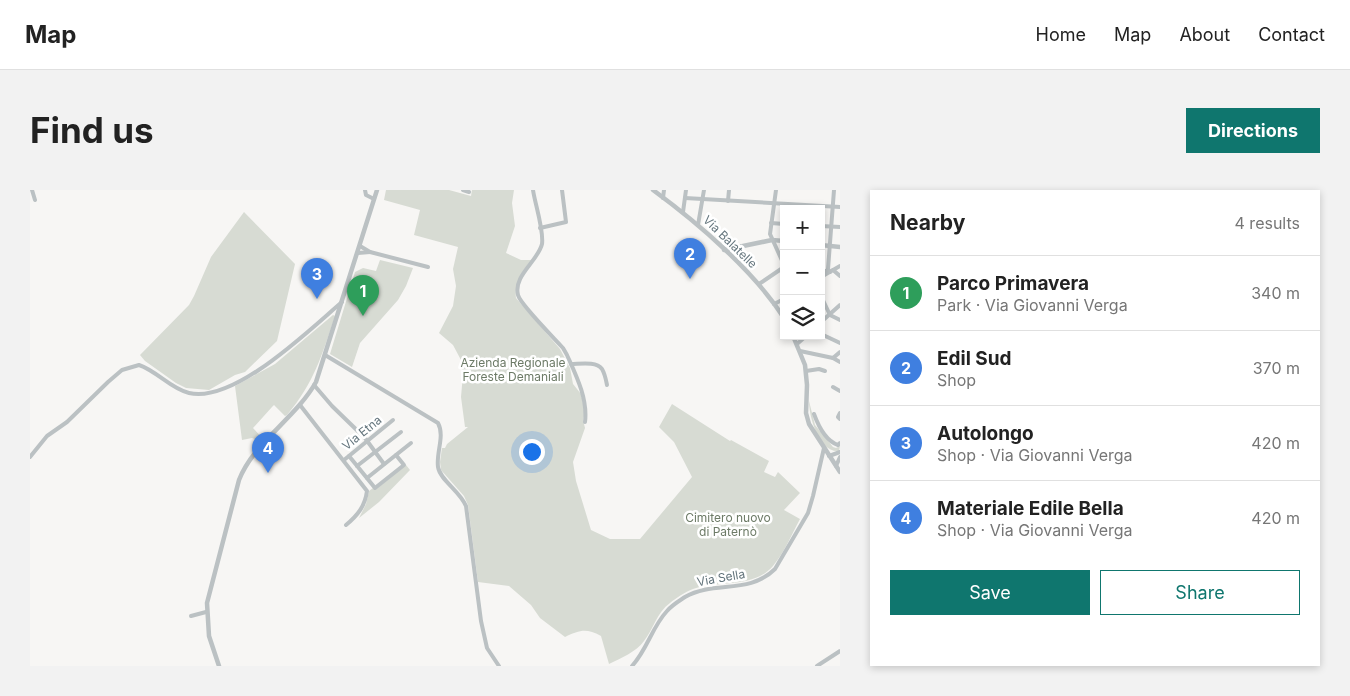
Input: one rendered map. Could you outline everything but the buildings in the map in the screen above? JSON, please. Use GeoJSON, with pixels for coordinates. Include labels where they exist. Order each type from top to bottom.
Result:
{"type":"FeatureCollection","features":[{"type":"Feature","properties":{"kind":"street"},"geometry":{"type":"LineString","coordinates":[[32,190],[35,200]]}},
{"type":"Feature","properties":{"kind":"street"},"geometry":{"type":"LineString","coordinates":[[365,190],[366,195],[374,199]]}},
{"type":"Feature","properties":{"kind":"street"},"geometry":{"type":"LineString","coordinates":[[219,666],[209,636],[206,612],[208,595],[239,480],[246,464],[300,405],[314,385],[377,190]]}},
{"type":"Feature","properties":{"kind":"street"},"geometry":{"type":"LineString","coordinates":[[463,190],[469,192]]}},
{"type":"Feature","properties":{"kind":"street"},"geometry":{"type":"LineString","coordinates":[[532,190],[540,228],[541,245],[519,282],[518,295],[524,305],[564,348],[585,399],[585,422]]}},
{"type":"Feature","properties":{"kind":"street"},"geometry":{"type":"LineString","coordinates":[[540,228],[566,222],[562,190]]}},
{"type":"Feature","properties":{"kind":"street","name":"Via Balatelle"},"geometry":{"type":"LineString","coordinates":[[653,190],[683,212],[724,250],[759,284],[780,312]]}},
{"type":"Feature","properties":{"kind":"street"},"geometry":{"type":"LineString","coordinates":[[663,198],[664,190]]}},
{"type":"Feature","properties":{"kind":"street"},"geometry":{"type":"LineString","coordinates":[[683,212],[686,190]]}},
{"type":"Feature","properties":{"kind":"street"},"geometry":{"type":"LineString","coordinates":[[698,225],[704,200],[704,190]]}},
{"type":"Feature","properties":{"kind":"street"},"geometry":{"type":"LineString","coordinates":[[728,201],[729,190]]}},
{"type":"Feature","properties":{"kind":"street"},"geometry":{"type":"LineString","coordinates":[[776,190],[770,234],[780,257]]}},
{"type":"Feature","properties":{"kind":"street"},"geometry":{"type":"LineString","coordinates":[[831,271],[828,269],[834,190]]}},
{"type":"Feature","properties":{"kind":"street"},"geometry":{"type":"LineString","coordinates":[[685,198],[840,207]]}},
{"type":"Feature","properties":{"kind":"street"},"geometry":{"type":"LineString","coordinates":[[771,223],[780,224]]}},
{"type":"Feature","properties":{"kind":"street"},"geometry":{"type":"LineString","coordinates":[[825,226],[840,227]]}},
{"type":"Feature","properties":{"kind":"street"},"geometry":{"type":"LineString","coordinates":[[724,250],[772,240],[780,241]]}},
{"type":"Feature","properties":{"kind":"street"},"geometry":{"type":"LineString","coordinates":[[825,245],[840,248]]}},
{"type":"Feature","properties":{"kind":"street"},"geometry":{"type":"LineString","coordinates":[[360,246],[370,252],[428,267]]}},
{"type":"Feature","properties":{"kind":"street"},"geometry":{"type":"LineString","coordinates":[[358,253],[370,252]]}},
{"type":"Feature","properties":{"kind":"street"},"geometry":{"type":"LineString","coordinates":[[825,275],[840,266]]}},
{"type":"Feature","properties":{"kind":"street"},"geometry":{"type":"LineString","coordinates":[[759,284],[780,269]]}},
{"type":"Feature","properties":{"kind":"street"},"geometry":{"type":"LineString","coordinates":[[825,270],[831,271],[840,276]]}},
{"type":"Feature","properties":{"kind":"street"},"geometry":{"type":"LineString","coordinates":[[30,457],[47,436],[67,422],[122,370],[139,365],[187,393],[210,394],[241,380],[270,363],[342,301]]}},
{"type":"Feature","properties":{"kind":"street"},"geometry":{"type":"LineString","coordinates":[[774,304],[780,301]]}},
{"type":"Feature","properties":{"kind":"street"},"geometry":{"type":"LineString","coordinates":[[825,304],[830,314],[840,320]]}},
{"type":"Feature","properties":{"kind":"street"},"geometry":{"type":"LineString","coordinates":[[825,318],[840,305]]}},
{"type":"Feature","properties":{"kind":"street"},"geometry":{"type":"LineString","coordinates":[[825,336],[840,343]]}},
{"type":"Feature","properties":{"kind":"street"},"geometry":{"type":"LineString","coordinates":[[795,340],[806,370],[807,418],[812,431],[840,472]]}},
{"type":"Feature","properties":{"kind":"street"},"geometry":{"type":"LineString","coordinates":[[797,344],[802,340]]}},
{"type":"Feature","properties":{"kind":"street"},"geometry":{"type":"LineString","coordinates":[[800,351],[833,358],[840,362]]}},
{"type":"Feature","properties":{"kind":"street"},"geometry":{"type":"LineString","coordinates":[[833,358],[840,352]]}},
{"type":"Feature","properties":{"kind":"street"},"geometry":{"type":"LineString","coordinates":[[325,355],[438,423],[441,431],[438,460],[439,470],[466,506],[481,620],[487,648],[499,666]]}},
{"type":"Feature","properties":{"kind":"street"},"geometry":{"type":"LineString","coordinates":[[571,364],[598,366],[603,370],[607,385]]}},
{"type":"Feature","properties":{"kind":"street"},"geometry":{"type":"LineString","coordinates":[[806,370],[819,369],[825,371]]}},
{"type":"Feature","properties":{"kind":"street"},"geometry":{"type":"LineString","coordinates":[[314,385],[367,441],[384,464]]}},
{"type":"Feature","properties":{"kind":"street"},"geometry":{"type":"LineString","coordinates":[[833,387],[840,390]]}},
{"type":"Feature","properties":{"kind":"street"},"geometry":{"type":"LineString","coordinates":[[300,405],[367,491],[360,511],[346,524]]}},
{"type":"Feature","properties":{"kind":"street"},"geometry":{"type":"LineString","coordinates":[[840,413],[838,417],[840,419]]}},
{"type":"Feature","properties":{"kind":"street"},"geometry":{"type":"LineString","coordinates":[[814,414],[820,429],[834,444],[838,445],[840,443]]}},
{"type":"Feature","properties":{"kind":"street","name":"Via Etna"},"geometry":{"type":"LineString","coordinates":[[344,460],[393,420]]}},
{"type":"Feature","properties":{"kind":"street"},"geometry":{"type":"LineString","coordinates":[[357,466],[400,432]]}},
{"type":"Feature","properties":{"kind":"street"},"geometry":{"type":"LineString","coordinates":[[367,478],[411,443]]}},
{"type":"Feature","properties":{"kind":"street","name":"Via Sella"},"geometry":{"type":"LineString","coordinates":[[632,666],[650,640],[663,616],[675,604],[696,592],[750,584],[763,578],[775,568],[808,512],[824,448]]}},
{"type":"Feature","properties":{"kind":"street"},"geometry":{"type":"LineString","coordinates":[[829,456],[840,452]]}},
{"type":"Feature","properties":{"kind":"street"},"geometry":{"type":"LineString","coordinates":[[349,456],[375,488],[404,465],[396,455]]}},
{"type":"Feature","properties":{"kind":"street"},"geometry":{"type":"LineString","coordinates":[[836,466],[840,457]]}},
{"type":"Feature","properties":{"kind":"street"},"geometry":{"type":"LineString","coordinates":[[191,616],[206,612]]}},
{"type":"Feature","properties":{"kind":"street"},"geometry":{"type":"LineString","coordinates":[[817,666],[840,651]]}},
{"type":"Feature","properties":{"kind":"green space"},"geometry":{"type":"Polygon","coordinates":[[[386,190],[449,190],[471,196],[472,190],[514,190],[512,203],[515,226],[506,253],[521,260],[531,260],[517,282],[516,298],[560,349],[570,368],[573,384],[581,394],[585,412],[583,420],[585,428],[573,462],[576,481],[591,530],[610,539],[640,539],[692,477],[674,442],[659,427],[672,404],[730,441],[769,461],[764,472],[775,477],[778,472],[800,493],[784,510],[800,519],[773,566],[756,578],[735,583],[703,586],[684,593],[662,611],[641,645],[609,664],[601,636],[583,631],[565,637],[540,618],[531,605],[509,586],[478,582],[468,505],[464,496],[441,470],[440,462],[442,448],[445,448],[447,444],[468,427],[465,427],[461,397],[463,374],[461,360],[453,345],[439,333],[453,306],[456,286],[453,269],[458,247],[414,235],[420,210],[384,200],[386,190]]]}},
{"type":"Feature","properties":{"kind":"green space"},"geometry":{"type":"Polygon","coordinates":[[[244,212],[295,264],[277,341],[245,372],[235,375],[209,390],[186,388],[145,361],[140,355],[189,305],[211,257],[244,212]]]}},
{"type":"Feature","properties":{"kind":"green space"},"geometry":{"type":"Polygon","coordinates":[[[380,260],[413,268],[398,300],[360,343],[352,367],[330,354],[355,272],[363,268],[376,271],[380,260]]]}},
{"type":"Feature","properties":{"kind":"green space"},"geometry":{"type":"Polygon","coordinates":[[[333,315],[335,316],[326,343],[311,380],[296,403],[285,416],[274,405],[253,428],[263,439],[260,441],[252,438],[242,440],[235,386],[275,364],[333,315]]]}},
{"type":"Feature","properties":{"kind":"green space"},"geometry":{"type":"Polygon","coordinates":[[[809,401],[815,425],[833,447],[840,446],[839,451],[832,450],[826,446],[816,433],[809,401]]]}},
{"type":"Feature","properties":{"kind":"green space"},"geometry":{"type":"Polygon","coordinates":[[[406,465],[410,470],[379,502],[359,518],[366,504],[369,491],[373,488],[375,490],[406,465]]]}},
{"type":"Feature","properties":{"kind":"place","name":"Edil Sud"},"geometry":{"type":"Point","coordinates":[690,279]}},
{"type":"Feature","properties":{"kind":"place","name":"Autolongo"},"geometry":{"type":"Point","coordinates":[317,299]}},
{"type":"Feature","properties":{"kind":"place","name":"Parco Primavera"},"geometry":{"type":"Point","coordinates":[363,316]}},
{"type":"Feature","properties":{"kind":"place","name":"Materiale Edile Bella"},"geometry":{"type":"Point","coordinates":[268,473]}},
{"type":"Feature","properties":{"kind":"park label","name":"Azienda Regionale Foreste Demaniali"},"geometry":{"type":"Point","coordinates":[513,370]}},
{"type":"Feature","properties":{"kind":"park label","name":"Cimitero nuovo di Paternò"},"geometry":{"type":"Point","coordinates":[728,525]}}]}
